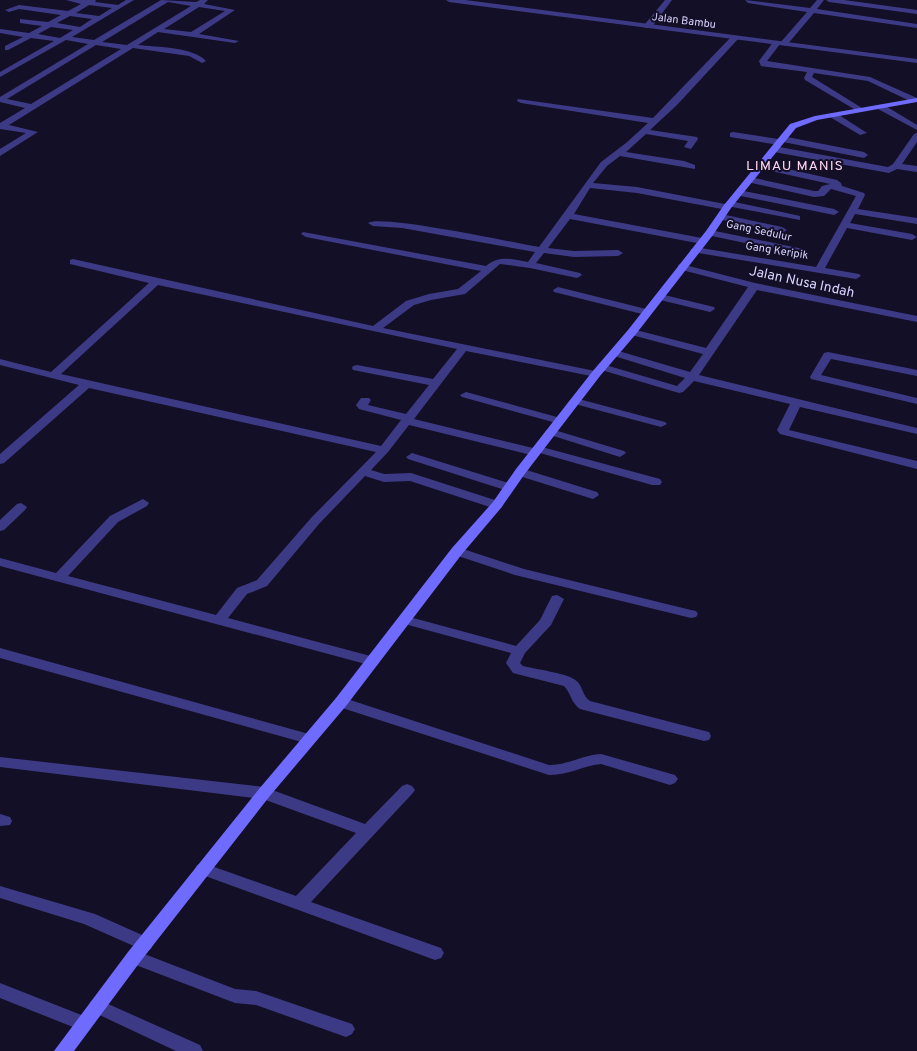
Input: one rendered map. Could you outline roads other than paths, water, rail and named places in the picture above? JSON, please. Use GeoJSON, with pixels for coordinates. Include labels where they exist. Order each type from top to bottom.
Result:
{"type":"FeatureCollection","features":[{"type":"Feature","properties":{"kind":"main road"},"geometry":{"type":"LineString","coordinates":[[62,1051],[264,793],[341,702],[406,620],[457,551],[497,505],[520,472],[599,370],[632,332],[778,143],[796,123],[916,100]]}},
{"type":"Feature","properties":{"kind":"street"},"geometry":{"type":"LineString","coordinates":[[69,0],[120,7]]}},
{"type":"Feature","properties":{"kind":"street"},"geometry":{"type":"LineString","coordinates":[[0,75],[131,0]]}},
{"type":"Feature","properties":{"kind":"street"},"geometry":{"type":"LineString","coordinates":[[0,100],[167,0],[202,2],[231,10],[192,35]]}},
{"type":"Feature","properties":{"kind":"street","name":"Jalan Bambu"},"geometry":{"type":"LineString","coordinates":[[449,0],[917,61]]}},
{"type":"Feature","properties":{"kind":"street"},"geometry":{"type":"LineString","coordinates":[[648,26],[669,0]]}},
{"type":"Feature","properties":{"kind":"street"},"geometry":{"type":"LineString","coordinates":[[821,0],[763,61],[764,64],[870,79],[916,100]]}},
{"type":"Feature","properties":{"kind":"street"},"geometry":{"type":"LineString","coordinates":[[829,0],[917,12]]}},
{"type":"Feature","properties":{"kind":"street"},"geometry":{"type":"LineString","coordinates":[[748,1],[917,26]]}},
{"type":"Feature","properties":{"kind":"street"},"geometry":{"type":"LineString","coordinates":[[3,48],[31,36],[90,2]]}},
{"type":"Feature","properties":{"kind":"street"},"geometry":{"type":"LineString","coordinates":[[1,127],[202,2]]}},
{"type":"Feature","properties":{"kind":"street"},"geometry":{"type":"LineString","coordinates":[[9,10],[19,7],[100,18]]}},
{"type":"Feature","properties":{"kind":"street"},"geometry":{"type":"LineString","coordinates":[[23,21],[82,29]]}},
{"type":"Feature","properties":{"kind":"street"},"geometry":{"type":"LineString","coordinates":[[159,30],[235,41]]}},
{"type":"Feature","properties":{"kind":"street"},"geometry":{"type":"LineString","coordinates":[[0,31],[189,54],[197,56],[202,61]]}},
{"type":"Feature","properties":{"kind":"street"},"geometry":{"type":"LineString","coordinates":[[530,265],[568,216],[587,185],[604,164],[674,103],[735,38]]}},
{"type":"Feature","properties":{"kind":"street"},"geometry":{"type":"LineString","coordinates":[[3,48],[40,53]]}},
{"type":"Feature","properties":{"kind":"street"},"geometry":{"type":"LineString","coordinates":[[812,71],[808,78],[859,110]]}},
{"type":"Feature","properties":{"kind":"street"},"geometry":{"type":"LineString","coordinates":[[0,100],[34,107]]}},
{"type":"Feature","properties":{"kind":"street"},"geometry":{"type":"LineString","coordinates":[[522,102],[654,121]]}},
{"type":"Feature","properties":{"kind":"street"},"geometry":{"type":"LineString","coordinates":[[881,107],[917,128]]}},
{"type":"Feature","properties":{"kind":"street"},"geometry":{"type":"LineString","coordinates":[[833,115],[864,133]]}},
{"type":"Feature","properties":{"kind":"street"},"geometry":{"type":"LineString","coordinates":[[0,154],[34,132],[1,127]]}},
{"type":"Feature","properties":{"kind":"street"},"geometry":{"type":"LineString","coordinates":[[642,131],[694,139],[688,147]]}},
{"type":"Feature","properties":{"kind":"street"},"geometry":{"type":"LineString","coordinates":[[732,134],[778,143],[864,155]]}},
{"type":"Feature","properties":{"kind":"street"},"geometry":{"type":"LineString","coordinates":[[778,143],[890,170],[896,166],[905,151],[915,141]]}},
{"type":"Feature","properties":{"kind":"street"},"geometry":{"type":"LineString","coordinates":[[905,151],[917,153]]}},
{"type":"Feature","properties":{"kind":"street"},"geometry":{"type":"LineString","coordinates":[[618,153],[684,164],[692,168]]}},
{"type":"Feature","properties":{"kind":"street"},"geometry":{"type":"LineString","coordinates":[[761,166],[834,182],[840,188]]}},
{"type":"Feature","properties":{"kind":"street"},"geometry":{"type":"LineString","coordinates":[[896,166],[917,169]]}},
{"type":"Feature","properties":{"kind":"street"},"geometry":{"type":"LineString","coordinates":[[750,180],[814,194],[821,194],[827,187],[840,188],[861,195],[854,211],[820,270]]}},
{"type":"Feature","properties":{"kind":"street"},"geometry":{"type":"LineString","coordinates":[[587,185],[637,190],[726,209],[797,218]]}},
{"type":"Feature","properties":{"kind":"street"},"geometry":{"type":"LineString","coordinates":[[739,193],[834,212]]}},
{"type":"Feature","properties":{"kind":"street"},"geometry":{"type":"LineString","coordinates":[[726,209],[782,230]]}},
{"type":"Feature","properties":{"kind":"street"},"geometry":{"type":"LineString","coordinates":[[854,211],[917,221]]}},
{"type":"Feature","properties":{"kind":"street"},"geometry":{"type":"LineString","coordinates":[[568,216],[702,241]]}},
{"type":"Feature","properties":{"kind":"street"},"geometry":{"type":"LineString","coordinates":[[373,223],[402,225],[540,250],[574,254],[618,253]]}},
{"type":"Feature","properties":{"kind":"street"},"geometry":{"type":"LineString","coordinates":[[845,225],[912,237]]}},
{"type":"Feature","properties":{"kind":"street"},"geometry":{"type":"LineString","coordinates":[[306,234],[487,269]]}},
{"type":"Feature","properties":{"kind":"street","name":"Gang Sedulur"},"geometry":{"type":"LineString","coordinates":[[702,241],[803,252]]}},
{"type":"Feature","properties":{"kind":"street","name":"Gang Keripik"},"geometry":{"type":"LineString","coordinates":[[702,241],[820,270],[856,276]]}},
{"type":"Feature","properties":{"kind":"street"},"geometry":{"type":"LineString","coordinates":[[376,330],[402,308],[416,300],[461,292],[487,269],[502,261],[530,265],[577,276]]}},
{"type":"Feature","properties":{"kind":"street"},"geometry":{"type":"LineString","coordinates":[[73,262],[376,330],[599,370],[679,390],[692,377],[754,286]]}},
{"type":"Feature","properties":{"kind":"street","name":"Jalan Nusa Indah"},"geometry":{"type":"LineString","coordinates":[[681,267],[754,286],[917,319]]}},
{"type":"Feature","properties":{"kind":"street"},"geometry":{"type":"LineString","coordinates":[[54,375],[156,282]]}},
{"type":"Feature","properties":{"kind":"street"},"geometry":{"type":"LineString","coordinates":[[558,290],[646,312]]}},
{"type":"Feature","properties":{"kind":"street"},"geometry":{"type":"LineString","coordinates":[[660,296],[710,309]]}},
{"type":"Feature","properties":{"kind":"street"},"geometry":{"type":"LineString","coordinates":[[632,332],[709,352]]}},
{"type":"Feature","properties":{"kind":"street"},"geometry":{"type":"LineString","coordinates":[[219,620],[242,591],[262,583],[315,521],[384,450],[464,347]]}},
{"type":"Feature","properties":{"kind":"street"},"geometry":{"type":"LineString","coordinates":[[615,353],[692,377],[917,431]]}},
{"type":"Feature","properties":{"kind":"street"},"geometry":{"type":"LineString","coordinates":[[917,373],[828,355],[815,377],[917,401]]}},
{"type":"Feature","properties":{"kind":"street"},"geometry":{"type":"LineString","coordinates":[[0,362],[87,384],[384,450]]}},
{"type":"Feature","properties":{"kind":"street"},"geometry":{"type":"LineString","coordinates":[[358,368],[436,382]]}},
{"type":"Feature","properties":{"kind":"street"},"geometry":{"type":"LineString","coordinates":[[0,460],[87,384]]}},
{"type":"Feature","properties":{"kind":"street"},"geometry":{"type":"LineString","coordinates":[[466,395],[560,421]]}},
{"type":"Feature","properties":{"kind":"street"},"geometry":{"type":"LineString","coordinates":[[365,400],[362,405],[363,407],[407,420],[656,482]]}},
{"type":"Feature","properties":{"kind":"street"},"geometry":{"type":"LineString","coordinates":[[576,401],[660,424]]}},
{"type":"Feature","properties":{"kind":"street"},"geometry":{"type":"LineString","coordinates":[[796,403],[782,430],[784,432],[917,465]]}},
{"type":"Feature","properties":{"kind":"street"},"geometry":{"type":"LineString","coordinates":[[551,432],[620,453]]}},
{"type":"Feature","properties":{"kind":"street"},"geometry":{"type":"LineString","coordinates":[[412,457],[508,488]]}},
{"type":"Feature","properties":{"kind":"street"},"geometry":{"type":"LineString","coordinates":[[363,472],[384,478],[412,477],[497,505]]}},
{"type":"Feature","properties":{"kind":"street"},"geometry":{"type":"LineString","coordinates":[[520,472],[593,495]]}},
{"type":"Feature","properties":{"kind":"street"},"geometry":{"type":"LineString","coordinates":[[58,578],[114,519],[142,503]]}},
{"type":"Feature","properties":{"kind":"street"},"geometry":{"type":"LineString","coordinates":[[0,526],[21,508]]}},
{"type":"Feature","properties":{"kind":"street"},"geometry":{"type":"LineString","coordinates":[[457,551],[520,572],[691,614]]}},
{"type":"Feature","properties":{"kind":"street"},"geometry":{"type":"LineString","coordinates":[[0,562],[373,660]]}},
{"type":"Feature","properties":{"kind":"street"},"geometry":{"type":"LineString","coordinates":[[557,599],[546,622],[519,651],[513,662],[518,670],[569,682],[575,688],[580,702],[585,705],[704,736]]}},
{"type":"Feature","properties":{"kind":"street"},"geometry":{"type":"LineString","coordinates":[[406,620],[519,651]]}},
{"type":"Feature","properties":{"kind":"street"},"geometry":{"type":"LineString","coordinates":[[0,653],[310,739]]}},
{"type":"Feature","properties":{"kind":"street"},"geometry":{"type":"LineString","coordinates":[[341,702],[549,770],[564,770],[591,760],[600,759],[670,779]]}},
{"type":"Feature","properties":{"kind":"street"},"geometry":{"type":"LineString","coordinates":[[0,762],[264,793],[367,831]]}},
{"type":"Feature","properties":{"kind":"street"},"geometry":{"type":"LineString","coordinates":[[299,904],[407,790]]}},
{"type":"Feature","properties":{"kind":"street"},"geometry":{"type":"LineString","coordinates":[[204,869],[435,953]]}},
{"type":"Feature","properties":{"kind":"street"},"geometry":{"type":"LineString","coordinates":[[0,892],[89,920],[145,944]]}},
{"type":"Feature","properties":{"kind":"street"},"geometry":{"type":"LineString","coordinates":[[134,957],[235,996],[256,998],[346,1029]]}},
{"type":"Feature","properties":{"kind":"street"},"geometry":{"type":"LineString","coordinates":[[0,990],[83,1023]]}},
{"type":"Feature","properties":{"kind":"street"},"geometry":{"type":"LineString","coordinates":[[97,1006],[194,1051]]}},
{"type":"Feature","properties":{"kind":"district","name":"LIMAU MANIS"},"geometry":{"type":"Point","coordinates":[795,165]}}]}
